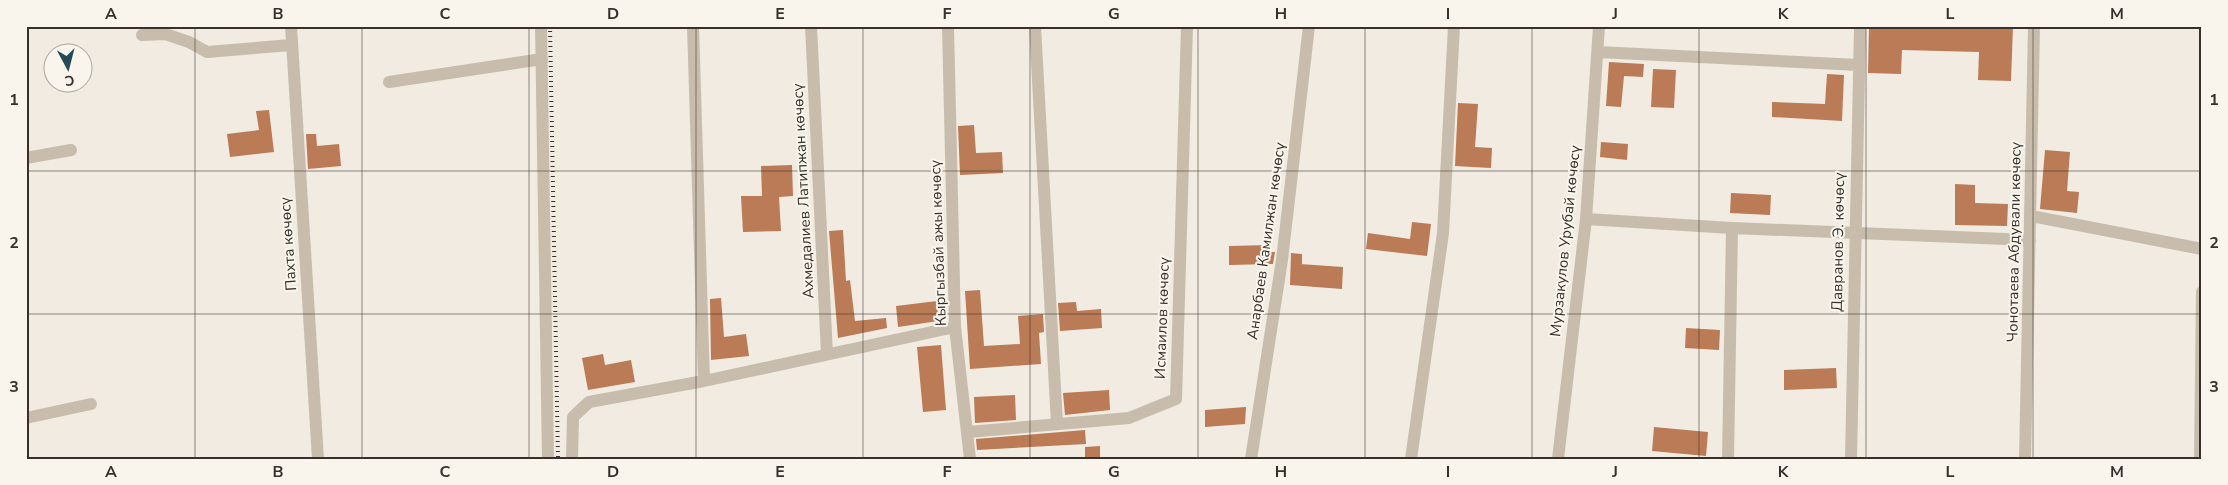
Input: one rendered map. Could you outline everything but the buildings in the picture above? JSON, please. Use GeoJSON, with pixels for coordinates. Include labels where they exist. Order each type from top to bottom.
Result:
{"type":"FeatureCollection","features":[{"type":"Feature","properties":{"kind":"street","name":"Пахта көчөсү"},"geometry":{"type":"LineString","coordinates":[[291,26],[318,459]]}},
{"type":"Feature","properties":{"kind":"street"},"geometry":{"type":"LineString","coordinates":[[541,26],[548,459]]}},
{"type":"Feature","properties":{"kind":"street"},"geometry":{"type":"LineString","coordinates":[[693,26],[704,382]]}},
{"type":"Feature","properties":{"kind":"street","name":"Ахмедалиев Латипжан көчөсү"},"geometry":{"type":"LineString","coordinates":[[811,26],[828,354]]}},
{"type":"Feature","properties":{"kind":"street","name":"Кыргызбай ажы көчөсү"},"geometry":{"type":"LineString","coordinates":[[948,26],[956,327],[970,459]]}},
{"type":"Feature","properties":{"kind":"street"},"geometry":{"type":"LineString","coordinates":[[1035,26],[1057,424]]}},
{"type":"Feature","properties":{"kind":"street","name":"Исмаилов көчөсү"},"geometry":{"type":"LineString","coordinates":[[968,432],[1129,418],[1176,399],[1186,26]]}},
{"type":"Feature","properties":{"kind":"street","name":"Анарбаев Камилжан көчөсү"},"geometry":{"type":"LineString","coordinates":[[1251,459],[1282,260],[1309,26]]}},
{"type":"Feature","properties":{"kind":"street"},"geometry":{"type":"LineString","coordinates":[[1411,459],[1443,233],[1454,26]]}},
{"type":"Feature","properties":{"kind":"street","name":"Мурзакулов Урубай көчөсү"},"geometry":{"type":"LineString","coordinates":[[1558,459],[1586,219],[1598,52],[1598,26]]}},
{"type":"Feature","properties":{"kind":"street","name":"Давранов Э. көчөсү"},"geometry":{"type":"LineString","coordinates":[[1851,459],[1854,232],[1860,26]]}},
{"type":"Feature","properties":{"kind":"street","name":"Чонотаева Абдували көчөсү"},"geometry":{"type":"LineString","coordinates":[[2025,459],[2034,26]]}},
{"type":"Feature","properties":{"kind":"street"},"geometry":{"type":"LineString","coordinates":[[142,35],[165,34],[189,42],[207,52],[291,45]]}},
{"type":"Feature","properties":{"kind":"street"},"geometry":{"type":"LineString","coordinates":[[1598,52],[1858,65]]}},
{"type":"Feature","properties":{"kind":"street"},"geometry":{"type":"LineString","coordinates":[[389,82],[542,59]]}},
{"type":"Feature","properties":{"kind":"street"},"geometry":{"type":"LineString","coordinates":[[26,158],[71,150]]}},
{"type":"Feature","properties":{"kind":"street"},"geometry":{"type":"LineString","coordinates":[[2031,216],[2202,249]]}},
{"type":"Feature","properties":{"kind":"street"},"geometry":{"type":"LineString","coordinates":[[1586,219],[1732,228],[2030,240]]}},
{"type":"Feature","properties":{"kind":"street"},"geometry":{"type":"LineString","coordinates":[[1728,459],[1732,228]]}},
{"type":"Feature","properties":{"kind":"street"},"geometry":{"type":"LineString","coordinates":[[2200,459],[2202,292]]}},
{"type":"Feature","properties":{"kind":"street"},"geometry":{"type":"LineString","coordinates":[[572,459],[573,417],[589,402],[704,382],[956,327]]}},
{"type":"Feature","properties":{"kind":"street"},"geometry":{"type":"LineString","coordinates":[[26,418],[91,404]]}},
{"type":"Feature","properties":{"kind":"railway"},"geometry":{"type":"LineString","coordinates":[[550,26],[558,459]]}}]}
